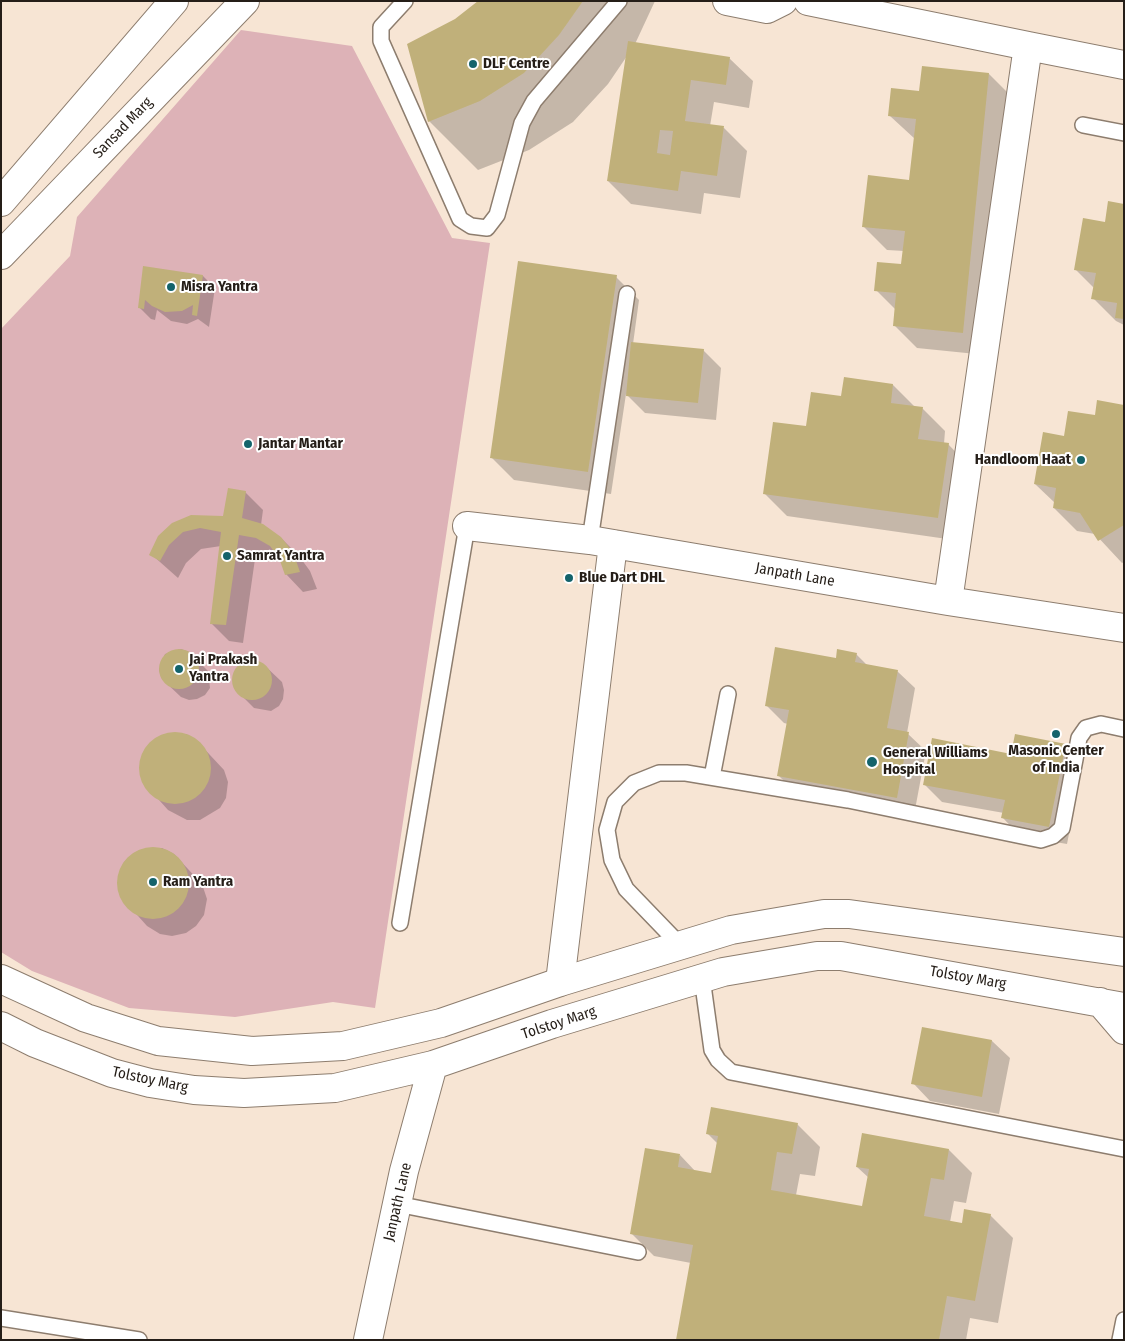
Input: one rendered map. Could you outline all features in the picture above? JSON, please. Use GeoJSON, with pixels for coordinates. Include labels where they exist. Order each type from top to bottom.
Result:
{"type":"FeatureCollection","features":[{"type":"Feature","properties":{"kind":"main road"},"geometry":{"type":"LineString","coordinates":[[1,202],[174,1]]}},
{"type":"Feature","properties":{"kind":"main road","name":"Sansad Marg"},"geometry":{"type":"LineString","coordinates":[[1,255],[245,1]]}},
{"type":"Feature","properties":{"kind":"main road"},"geometry":{"type":"LineString","coordinates":[[727,1],[767,9],[783,1]]}},
{"type":"Feature","properties":{"kind":"main road"},"geometry":{"type":"LineString","coordinates":[[808,1],[1124,65]]}},
{"type":"Feature","properties":{"kind":"main road"},"geometry":{"type":"LineString","coordinates":[[948,601],[1028,46]]}},
{"type":"Feature","properties":{"kind":"main road","name":"Janpath Lane"},"geometry":{"type":"LineString","coordinates":[[467,526],[602,542],[948,601],[1124,628]]}},
{"type":"Feature","properties":{"kind":"main road"},"geometry":{"type":"LineString","coordinates":[[560,982],[602,542]]}},
{"type":"Feature","properties":{"kind":"main road"},"geometry":{"type":"LineString","coordinates":[[1,979],[86,1018],[158,1041],[252,1051],[343,1046],[440,1023],[560,982],[731,930],[824,914],[849,914],[1124,952]]}},
{"type":"Feature","properties":{"kind":"main road","name":"Tolstoy Marg"},"geometry":{"type":"LineString","coordinates":[[1,1026],[35,1043],[112,1073],[150,1083],[194,1090],[244,1093],[335,1088],[433,1064],[552,1024],[723,972],[816,956],[841,956],[1112,1005]]}},
{"type":"Feature","properties":{"kind":"main road"},"geometry":{"type":"LineString","coordinates":[[1112,1005],[1124,1030]]}},
{"type":"Feature","properties":{"kind":"main road","name":"Janpath Lane"},"geometry":{"type":"LineString","coordinates":[[368,1340],[397,1204],[433,1064]]}},
{"type":"Feature","properties":{"kind":"lane"},"geometry":{"type":"LineString","coordinates":[[405,1],[380,27],[381,41],[460,219],[471,226],[487,228],[497,215],[522,123],[534,101],[619,1]]}},
{"type":"Feature","properties":{"kind":"lane"},"geometry":{"type":"LineString","coordinates":[[1083,125],[1124,133]]}},
{"type":"Feature","properties":{"kind":"lane"},"geometry":{"type":"LineString","coordinates":[[602,542],[627,294]]}},
{"type":"Feature","properties":{"kind":"lane"},"geometry":{"type":"LineString","coordinates":[[400,923],[467,526]]}},
{"type":"Feature","properties":{"kind":"lane"},"geometry":{"type":"LineString","coordinates":[[712,777],[728,694]]}},
{"type":"Feature","properties":{"kind":"lane"},"geometry":{"type":"LineString","coordinates":[[680,945],[626,888],[612,860],[607,830],[615,802],[634,783],[658,773],[686,773],[848,800],[1041,840],[1053,836],[1062,828],[1079,738],[1086,728],[1101,724],[1124,729]]}},
{"type":"Feature","properties":{"kind":"lane"},"geometry":{"type":"LineString","coordinates":[[702,978],[712,1050],[718,1060],[731,1072],[1124,1149]]}},
{"type":"Feature","properties":{"kind":"lane"},"geometry":{"type":"LineString","coordinates":[[397,1204],[638,1252]]}},
{"type":"Feature","properties":{"kind":"lane"},"geometry":{"type":"LineString","coordinates":[[1,1318],[139,1340]]}},
{"type":"Feature","properties":{"kind":"lane"},"geometry":{"type":"LineString","coordinates":[[1120,1340],[1124,1320]]}},
{"type":"Feature","properties":{"kind":"shaded area","name":"Jantar Mantar"},"geometry":{"type":"Polygon","coordinates":[[[241,30],[352,46],[452,238],[490,243],[375,1008],[333,1002],[235,1017],[129,1008],[32,971],[1,952],[1,329],[70,256],[77,217],[241,30]]]}},
{"type":"Feature","properties":{"kind":"building","name":"DLF Centre"},"geometry":{"type":"Polygon","coordinates":[[[478,1],[583,1],[559,35],[524,73],[480,101],[428,122],[407,44],[455,19],[478,1]]]}},
{"type":"Feature","properties":{"kind":"building"},"geometry":{"type":"Polygon","coordinates":[[[628,41],[730,57],[726,85],[691,80],[685,121],[724,126],[717,176],[681,171],[678,191],[607,181],[628,41]],[[660,130],[657,153],[670,155],[673,131],[660,130]]]}},
{"type":"Feature","properties":{"kind":"building"},"geometry":{"type":"Polygon","coordinates":[[[922,66],[989,73],[963,333],[893,326],[896,293],[874,291],[877,262],[901,264],[905,231],[862,227],[868,175],[909,180],[916,119],[888,116],[891,88],[919,91],[922,66]]]}},
{"type":"Feature","properties":{"kind":"building"},"geometry":{"type":"Polygon","coordinates":[[[1108,201],[1124,204],[1124,319],[1115,318],[1117,303],[1091,299],[1096,273],[1074,270],[1083,218],[1105,222],[1108,201]]]}},
{"type":"Feature","properties":{"kind":"building"},"geometry":{"type":"Polygon","coordinates":[[[518,261],[617,275],[588,472],[490,458],[518,261]]]}},
{"type":"Feature","properties":{"kind":"building","name":"Misra Yantra"},"geometry":{"type":"Polygon","coordinates":[[[143,266],[203,275],[197,316],[192,315],[193,305],[182,311],[165,312],[152,306],[145,300],[144,309],[138,308],[143,266]]]}},
{"type":"Feature","properties":{"kind":"building"},"geometry":{"type":"Polygon","coordinates":[[[631,342],[704,349],[698,403],[626,396],[631,342]]]}},
{"type":"Feature","properties":{"kind":"building"},"geometry":{"type":"Polygon","coordinates":[[[844,377],[893,384],[891,403],[923,407],[918,439],[949,443],[938,518],[763,494],[773,422],[806,426],[811,392],[841,396],[844,377]]]}},
{"type":"Feature","properties":{"kind":"building","name":"Handloom Haat"},"geometry":{"type":"Polygon","coordinates":[[[1097,400],[1124,405],[1124,525],[1098,541],[1080,513],[1053,508],[1056,488],[1034,484],[1043,432],[1064,436],[1068,411],[1095,415],[1097,400]]]}},
{"type":"Feature","properties":{"kind":"building","name":"Samrat Yantra"},"geometry":{"type":"Polygon","coordinates":[[[228,488],[246,491],[242,518],[263,524],[281,537],[293,552],[300,572],[285,575],[279,558],[270,546],[256,538],[239,535],[226,625],[210,624],[221,532],[200,528],[183,532],[169,545],[160,561],[149,555],[158,536],[172,523],[191,515],[223,516],[228,488]]]}},
{"type":"Feature","properties":{"kind":"building"},"geometry":{"type":"Polygon","coordinates":[[[775,647],[836,658],[837,649],[857,653],[855,662],[898,670],[887,728],[909,732],[897,798],[777,776],[789,710],[765,706],[775,647]]]}},
{"type":"Feature","properties":{"kind":"building","name":"Jai Prakash Yantra"},"geometry":{"type":"Polygon","coordinates":[[[183,649],[190,652],[196,658],[199,669],[198,677],[190,686],[183,689],[175,689],[168,686],[160,677],[159,665],[162,658],[171,650],[183,649]]]}},
{"type":"Feature","properties":{"kind":"building","name":"Jai Prakash Yantra"},"geometry":{"type":"Polygon","coordinates":[[[256,660],[263,663],[269,669],[272,680],[271,688],[263,697],[256,700],[248,700],[241,697],[233,688],[232,676],[235,669],[244,661],[256,660]]]}},
{"type":"Feature","properties":{"kind":"building"},"geometry":{"type":"Polygon","coordinates":[[[175,732],[195,738],[205,748],[211,768],[205,788],[195,798],[175,804],[155,798],[145,788],[139,768],[145,748],[155,738],[175,732]]]}},
{"type":"Feature","properties":{"kind":"building"},"geometry":{"type":"Polygon","coordinates":[[[1015,734],[1066,744],[1049,827],[1001,818],[1005,800],[923,785],[932,738],[1011,754],[1015,734]]]}},
{"type":"Feature","properties":{"kind":"building","name":"Ram Yantra"},"geometry":{"type":"Polygon","coordinates":[[[160,847],[179,857],[187,869],[189,883],[187,897],[179,909],[167,917],[146,919],[127,909],[119,897],[117,876],[127,857],[139,849],[160,847]]]}},
{"type":"Feature","properties":{"kind":"building"},"geometry":{"type":"Polygon","coordinates":[[[922,1027],[992,1040],[982,1097],[911,1084],[922,1027]]]}},
{"type":"Feature","properties":{"kind":"building"},"geometry":{"type":"Polygon","coordinates":[[[711,1107],[798,1123],[792,1154],[777,1152],[771,1190],[862,1206],[869,1169],[856,1167],[862,1133],[949,1149],[944,1180],[931,1178],[924,1216],[962,1223],[964,1209],[991,1214],[975,1301],[947,1296],[939,1340],[676,1340],[693,1245],[630,1234],[645,1148],[680,1154],[678,1167],[711,1173],[718,1136],[706,1134],[711,1107]]]}},
{"type":"Feature","properties":{"kind":"place","name":"DLF Centre"},"geometry":{"type":"Point","coordinates":[473,64]}},
{"type":"Feature","properties":{"kind":"place","name":"Misra Yantra"},"geometry":{"type":"Point","coordinates":[171,287]}},
{"type":"Feature","properties":{"kind":"place","name":"Jantar Mantar"},"geometry":{"type":"Point","coordinates":[248,444]}},
{"type":"Feature","properties":{"kind":"place","name":"Handloom Haat"},"geometry":{"type":"Point","coordinates":[1081,460]}},
{"type":"Feature","properties":{"kind":"place","name":"Samrat Yantra"},"geometry":{"type":"Point","coordinates":[227,556]}},
{"type":"Feature","properties":{"kind":"place","name":"Blue Dart DHL"},"geometry":{"type":"Point","coordinates":[569,578]}},
{"type":"Feature","properties":{"kind":"place","name":"Jai Prakash Yantra"},"geometry":{"type":"Point","coordinates":[179,669]}},
{"type":"Feature","properties":{"kind":"place","name":"Masonic Center of India"},"geometry":{"type":"Point","coordinates":[1056,734]}},
{"type":"Feature","properties":{"kind":"place","name":"General Williams Hospital"},"geometry":{"type":"Point","coordinates":[872,762]}},
{"type":"Feature","properties":{"kind":"place","name":"Ram Yantra"},"geometry":{"type":"Point","coordinates":[153,882]}}]}
